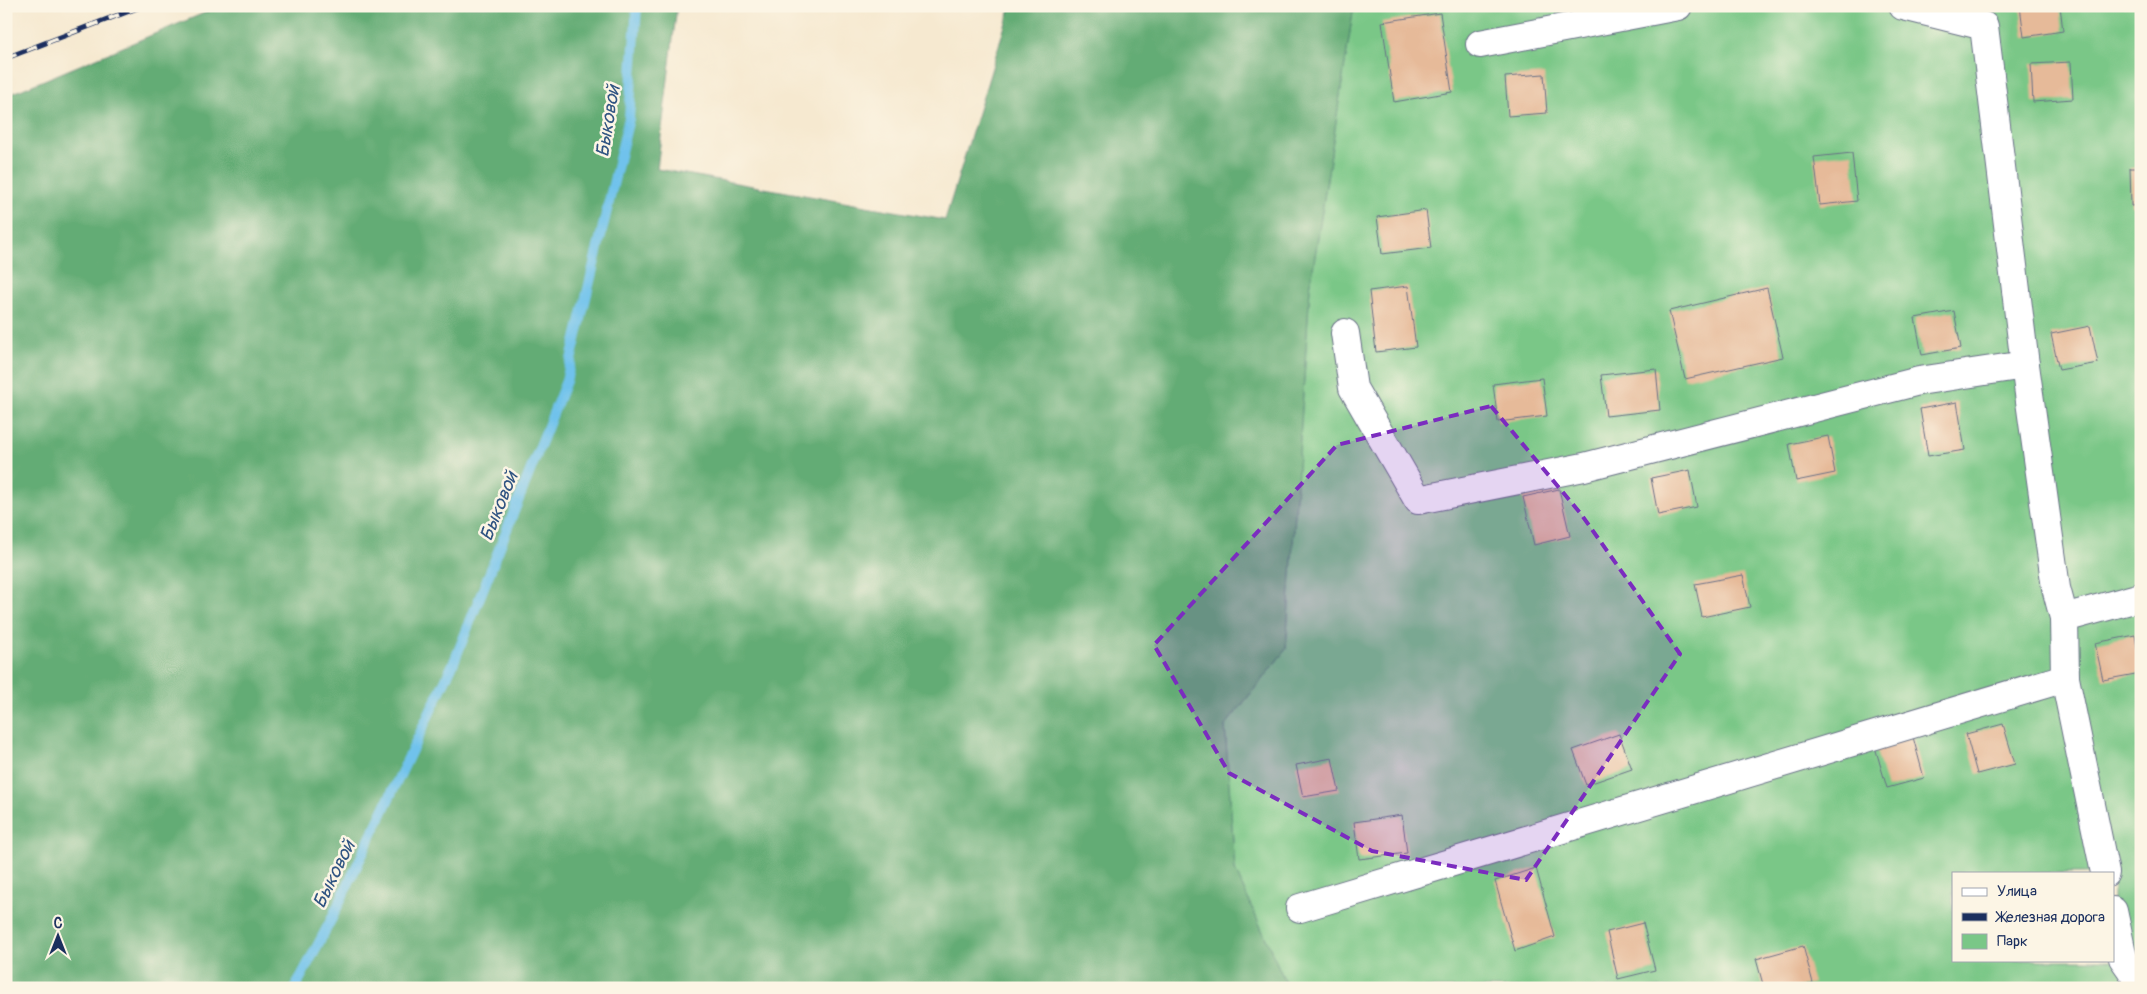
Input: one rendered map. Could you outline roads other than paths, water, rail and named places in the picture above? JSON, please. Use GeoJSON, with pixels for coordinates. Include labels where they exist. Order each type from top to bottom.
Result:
{"type":"FeatureCollection","features":[{"type":"Feature","properties":{"kind":"street"},"geometry":{"type":"LineString","coordinates":[[1480,44],[1678,6]]}},
{"type":"Feature","properties":{"kind":"street"},"geometry":{"type":"LineString","coordinates":[[1904,6],[1984,26],[2025,365],[2056,588],[2064,618],[2065,678],[2105,872]]}},
{"type":"Feature","properties":{"kind":"street"},"geometry":{"type":"LineString","coordinates":[[1345,333],[1353,388],[1418,500],[1584,467],[1919,381],[2025,365]]}},
{"type":"Feature","properties":{"kind":"street"},"geometry":{"type":"LineString","coordinates":[[2064,618],[2141,597]]}},
{"type":"Feature","properties":{"kind":"street"},"geometry":{"type":"LineString","coordinates":[[1300,908],[2065,678]]}},
{"type":"Feature","properties":{"kind":"street"},"geometry":{"type":"LineString","coordinates":[[2114,916],[2123,958],[2141,984]]}},
{"type":"Feature","properties":{"kind":"waterway","name":"Быковой"},"geometry":{"type":"LineString","coordinates":[[295,988],[331,920],[454,662],[566,381],[629,118],[637,6]]}},
{"type":"Feature","properties":{"kind":"railway"},"geometry":{"type":"LineString","coordinates":[[6,58],[142,6]]}}]}
